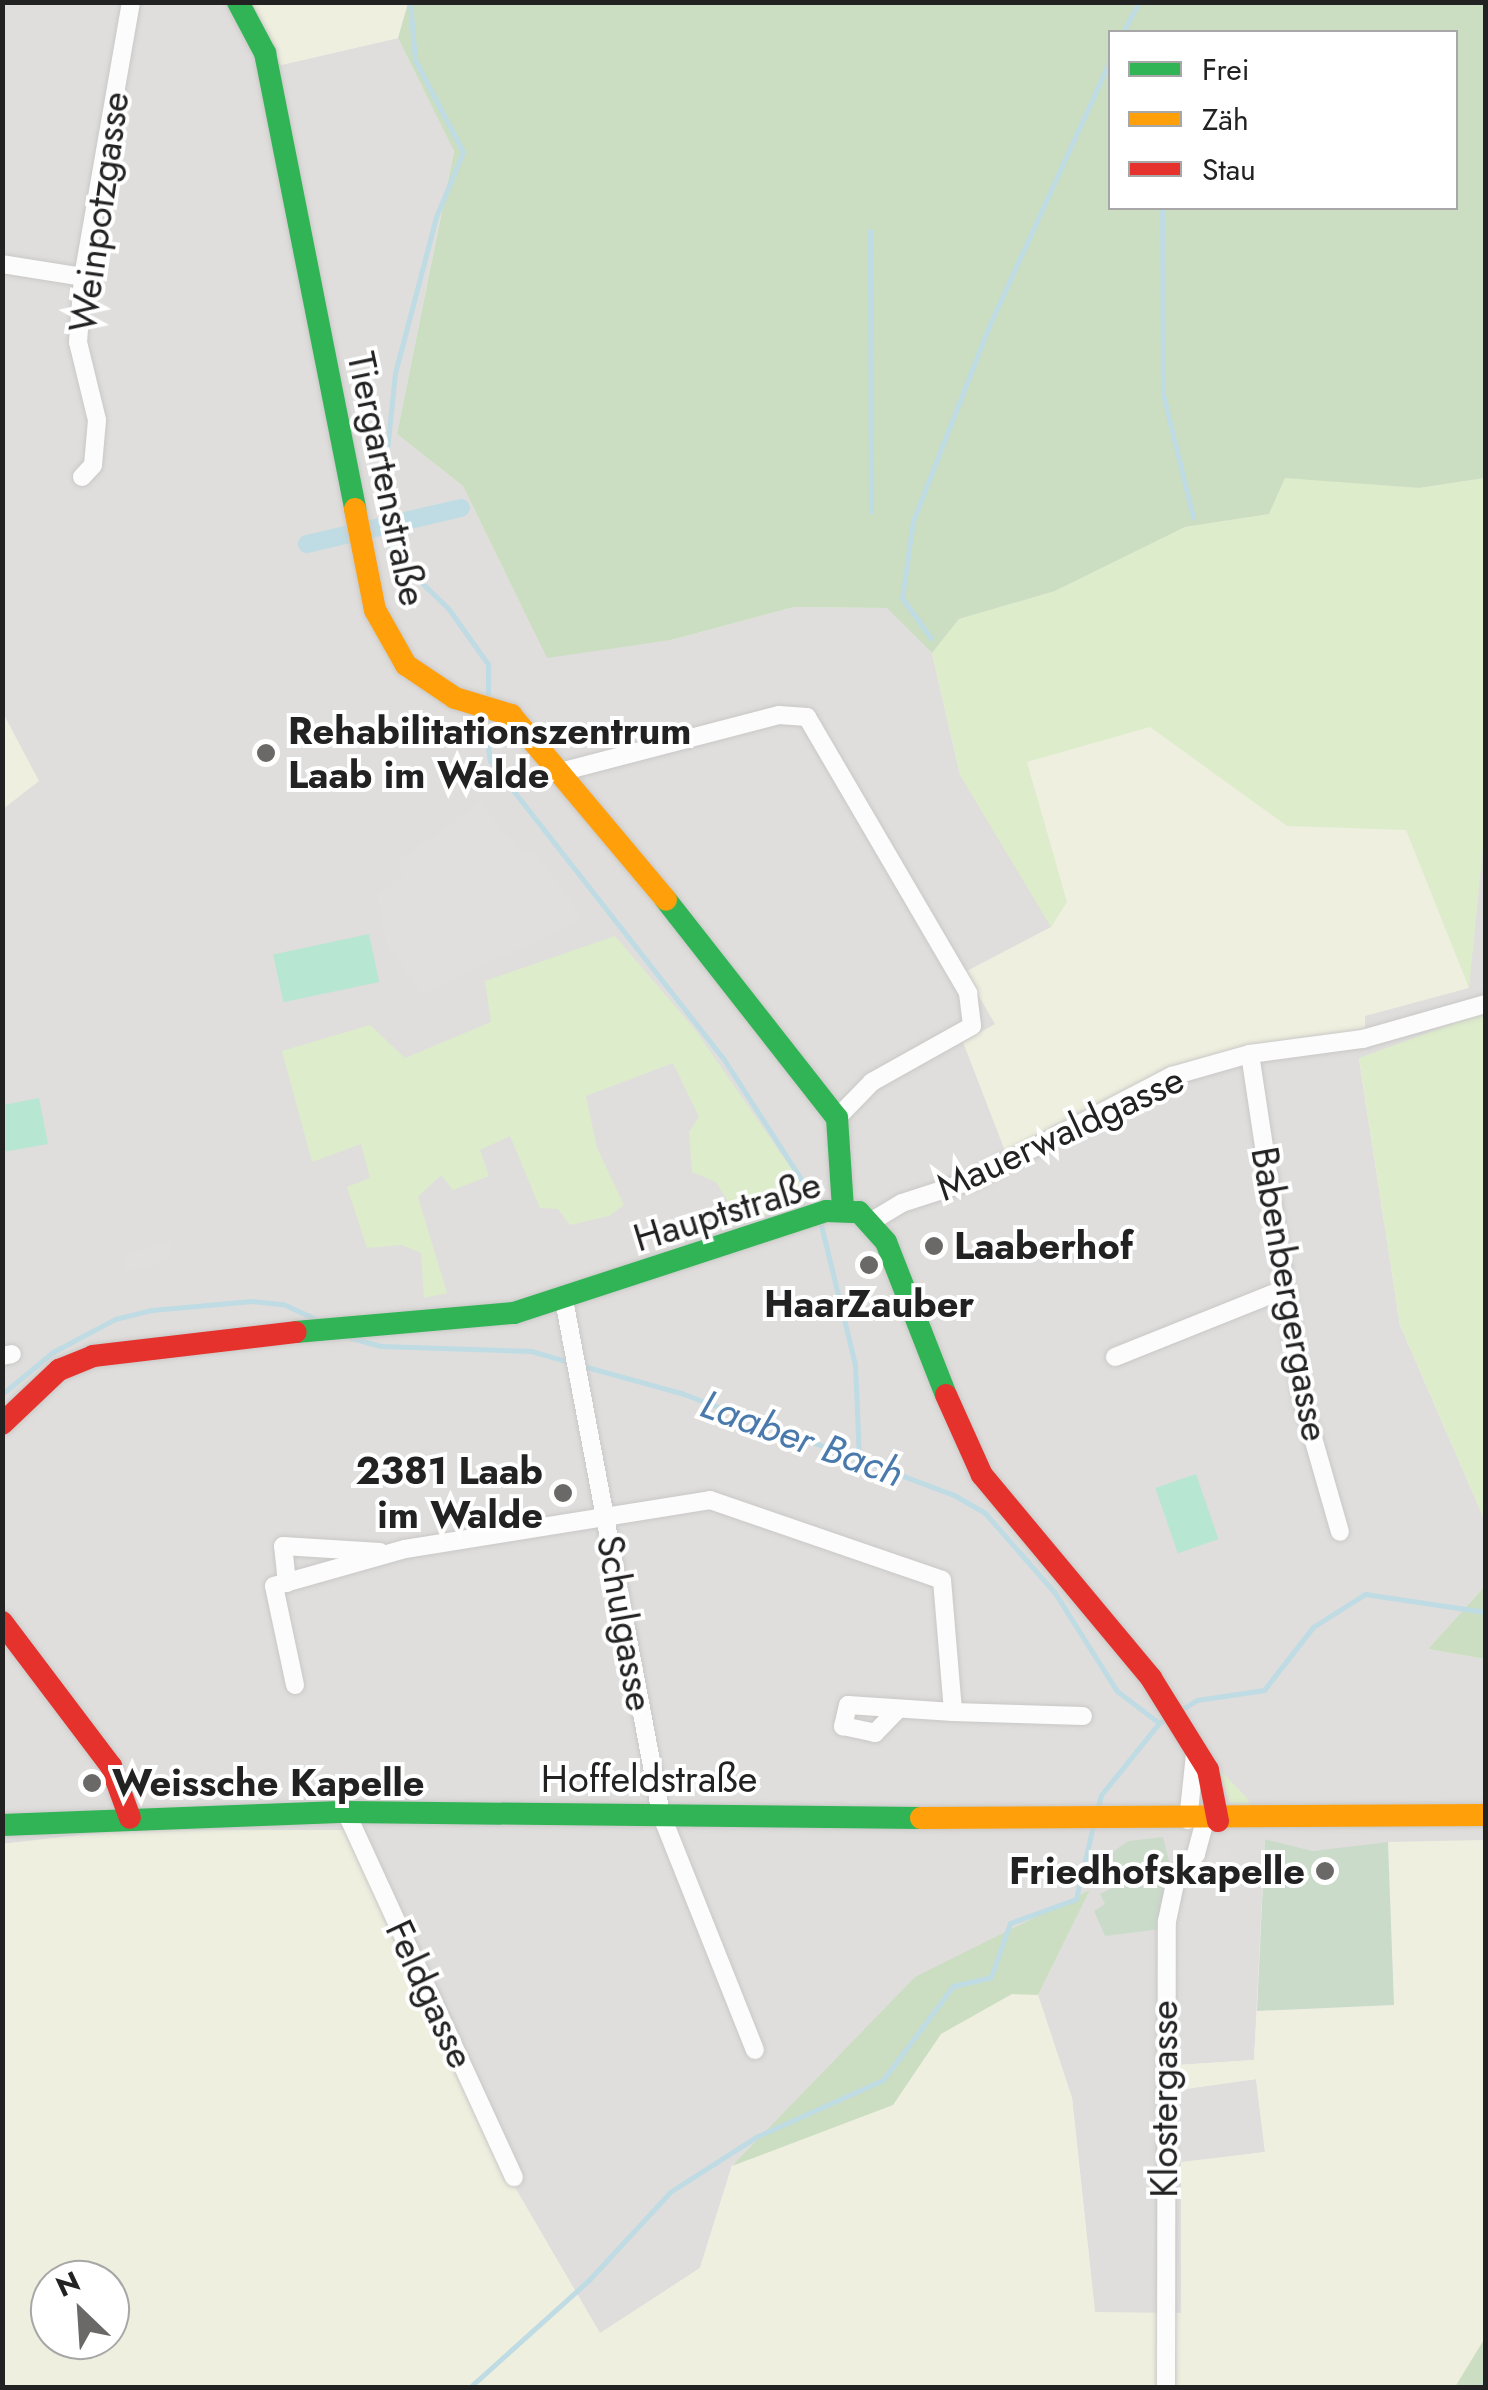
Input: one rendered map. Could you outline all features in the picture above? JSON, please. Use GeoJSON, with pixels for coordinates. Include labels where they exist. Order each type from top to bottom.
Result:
{"type":"FeatureCollection","features":[{"type":"Feature","properties":{"kind":"street","name":"Weinpotzgasse"},"geometry":{"type":"LineString","coordinates":[[82,476],[93,466],[97,420],[78,342],[82,277],[131,2]]}},
{"type":"Feature","properties":{"kind":"street","name":"Tiergartenstraße"},"geometry":{"type":"LineString","coordinates":[[238,2],[265,53],[375,610],[387,640],[406,665],[455,698],[511,715],[564,770],[838,1118]]}},
{"type":"Feature","properties":{"kind":"street"},"geometry":{"type":"LineString","coordinates":[[2,264],[82,277]]}},
{"type":"Feature","properties":{"kind":"street"},"geometry":{"type":"LineString","coordinates":[[564,770],[779,715],[807,717],[968,993],[972,1026],[872,1082],[838,1118],[843,1209]]}},
{"type":"Feature","properties":{"kind":"street","name":"Mauerwaldgasse"},"geometry":{"type":"LineString","coordinates":[[872,1221],[902,1203],[970,1182],[1172,1076],[1250,1054],[1363,1039],[1486,1004]]}},
{"type":"Feature","properties":{"kind":"street","name":"Babenbergergasse"},"geometry":{"type":"LineString","coordinates":[[1250,1054],[1303,1403],[1340,1532]]}},
{"type":"Feature","properties":{"kind":"street","name":"Hauptstraße"},"geometry":{"type":"LineString","coordinates":[[2,1424],[60,1370],[92,1356],[153,1344],[514,1312],[564,1300],[843,1209],[872,1221],[982,1475],[1152,1678],[1194,1754],[1208,1770],[1211,1821]]}},
{"type":"Feature","properties":{"kind":"street"},"geometry":{"type":"LineString","coordinates":[[1116,1357],[1285,1289]]}},
{"type":"Feature","properties":{"kind":"street","name":"Schulgasse"},"geometry":{"type":"LineString","coordinates":[[564,1300],[660,1814],[755,2050]]}},
{"type":"Feature","properties":{"kind":"street"},"geometry":{"type":"LineString","coordinates":[[287,1583],[283,1546],[360,1554],[726,1501],[935,1574],[946,1590],[953,1712]]}},
{"type":"Feature","properties":{"kind":"street"},"geometry":{"type":"LineString","coordinates":[[295,1685],[274,1586],[406,1549]]}},
{"type":"Feature","properties":{"kind":"street"},"geometry":{"type":"LineString","coordinates":[[2,1622],[111,1766],[130,1818]]}},
{"type":"Feature","properties":{"kind":"street"},"geometry":{"type":"LineString","coordinates":[[896,1711],[1083,1716]]}},
{"type":"Feature","properties":{"kind":"street","name":"Hoffeldstraße"},"geometry":{"type":"LineString","coordinates":[[2,1825],[55,1818],[68,1823],[346,1812],[1104,1818],[1211,1821],[1263,1829],[1336,1829],[1393,1826],[1416,1817],[1486,1814]]}},
{"type":"Feature","properties":{"kind":"street","name":"Feldgasse"},"geometry":{"type":"LineString","coordinates":[[346,1812],[514,2178]]}},
{"type":"Feature","properties":{"kind":"street","name":"Klostergasse"},"geometry":{"type":"LineString","coordinates":[[1166,2388],[1166,1939],[1176,1880],[1196,1854],[1211,1821]]}},
{"type":"Feature","properties":{"kind":"street","name":"Hoffeldstraße"},"geometry":{"type":"LineString","coordinates":[[2,1840],[56,1833],[68,1823]]}},
{"type":"Feature","properties":{"kind":"shaded area"},"geometry":{"type":"Polygon","coordinates":[[[2,3],[251,3],[281,65],[398,38],[454,150],[397,434],[463,486],[547,657],[671,640],[794,607],[888,608],[932,653],[960,775],[1469,984],[1485,819],[1485,1012],[1359,1059],[1400,1325],[1485,1521],[1485,1586],[1428,1649],[1485,1659],[1485,1840],[1312,1851],[1265,1839],[1254,2060],[1178,2065],[1178,2090],[1256,2079],[1265,2152],[1181,2163],[1181,2313],[1095,2313],[1072,2098],[1038,1995],[1089,1892],[732,2165],[700,2268],[600,2334],[496,2155],[124,1830],[3,1844],[2,809],[38,781],[2,713],[2,3]]]}},
{"type":"Feature","properties":{"kind":"shaded area"},"geometry":{"type":"Polygon","coordinates":[[[480,803],[522,853],[534,850],[583,919],[422,994],[386,942],[377,895],[403,876],[397,862],[480,803]]]}},
{"type":"Feature","properties":{"kind":"shaded area"},"geometry":{"type":"Polygon","coordinates":[[[174,1240],[168,1260],[120,1274],[130,1253],[174,1240]]]}},
{"type":"Feature","properties":{"kind":"shaded area"},"geometry":{"type":"Polygon","coordinates":[[[1223,1844],[1233,1855],[1186,1891],[1179,1880],[1223,1844]]]}},
{"type":"Feature","properties":{"kind":"green space"},"geometry":{"type":"Polygon","coordinates":[[[251,3],[408,3],[398,38],[281,65],[251,3]]]}},
{"type":"Feature","properties":{"kind":"green space"},"geometry":{"type":"Polygon","coordinates":[[[408,3],[1485,3],[1485,478],[1419,488],[1285,478],[1269,514],[1185,527],[1055,591],[959,619],[932,653],[887,608],[794,607],[671,640],[547,658],[463,486],[397,434],[454,151],[398,38],[408,3]]]}},
{"type":"Feature","properties":{"kind":"green space"},"geometry":{"type":"Polygon","coordinates":[[[1285,477],[1419,488],[1485,478],[1486,819],[1469,988],[1406,830],[1287,826],[1150,727],[1027,762],[1067,902],[1051,927],[960,775],[932,653],[959,619],[1055,591],[1185,527],[1269,514],[1285,477]]]}},
{"type":"Feature","properties":{"kind":"green space"},"geometry":{"type":"Polygon","coordinates":[[[3,713],[39,781],[2,809],[3,713]]]}},
{"type":"Feature","properties":{"kind":"green space"},"geometry":{"type":"Polygon","coordinates":[[[1150,726],[1287,826],[1406,830],[1469,988],[1365,1016],[1365,1034],[1153,1076],[1005,1151],[963,1042],[995,1024],[965,972],[1051,927],[1066,902],[1027,762],[1150,726]]]}},
{"type":"Feature","properties":{"kind":"green space"},"geometry":{"type":"Polygon","coordinates":[[[369,934],[379,982],[283,1002],[273,954],[369,934]]]}},
{"type":"Feature","properties":{"kind":"green space"},"geometry":{"type":"Polygon","coordinates":[[[615,936],[696,1031],[811,1197],[742,1224],[716,1182],[692,1172],[689,1132],[699,1117],[673,1063],[586,1096],[597,1148],[624,1205],[609,1216],[570,1225],[558,1209],[540,1208],[510,1136],[480,1150],[489,1176],[453,1190],[441,1175],[418,1197],[447,1293],[424,1298],[421,1253],[402,1245],[367,1248],[347,1187],[370,1178],[361,1144],[312,1162],[282,1051],[370,1025],[405,1058],[491,1022],[485,981],[615,936]]]}},
{"type":"Feature","properties":{"kind":"green space"},"geometry":{"type":"Polygon","coordinates":[[[1485,1012],[1485,1521],[1400,1325],[1359,1058],[1485,1012]]]}},
{"type":"Feature","properties":{"kind":"green space"},"geometry":{"type":"Polygon","coordinates":[[[39,1098],[48,1144],[3,1152],[3,1105],[39,1098]]]}},
{"type":"Feature","properties":{"kind":"green space"},"geometry":{"type":"Polygon","coordinates":[[[1196,1474],[1218,1539],[1178,1553],[1155,1488],[1196,1474]]]}},
{"type":"Feature","properties":{"kind":"green space"},"geometry":{"type":"Polygon","coordinates":[[[1485,1586],[1485,1659],[1428,1649],[1485,1586]]]}},
{"type":"Feature","properties":{"kind":"green space"},"geometry":{"type":"Polygon","coordinates":[[[1218,1768],[1247,1798],[1251,1807],[1230,1803],[1218,1768]]]}},
{"type":"Feature","properties":{"kind":"green space"},"geometry":{"type":"Polygon","coordinates":[[[124,1830],[352,1830],[496,2155],[600,2333],[700,2268],[732,2166],[893,2105],[941,2034],[1012,1994],[1038,1995],[1072,2098],[1095,2312],[1181,2313],[1181,2162],[1265,2152],[1256,2079],[1177,2090],[1178,2065],[1254,2060],[1257,2011],[1394,2005],[1388,1842],[1485,1840],[1485,2338],[1455,2388],[3,2387],[2,1844],[124,1830]]]}},
{"type":"Feature","properties":{"kind":"green space"},"geometry":{"type":"Polygon","coordinates":[[[1163,1837],[1172,1873],[1161,1929],[1105,1936],[1094,1911],[1105,1904],[1100,1894],[1116,1886],[1103,1859],[1128,1841],[1163,1837]]]}},
{"type":"Feature","properties":{"kind":"green space"},"geometry":{"type":"Polygon","coordinates":[[[1265,1839],[1313,1851],[1388,1842],[1394,2005],[1257,2011],[1265,1839]]]}},
{"type":"Feature","properties":{"kind":"green space"},"geometry":{"type":"Polygon","coordinates":[[[1090,1890],[1038,1995],[1012,1994],[941,2034],[893,2105],[732,2166],[915,1977],[1090,1890]]]}},
{"type":"Feature","properties":{"kind":"green space"},"geometry":{"type":"Polygon","coordinates":[[[1485,2338],[1485,2387],[1455,2387],[1485,2338]]]}},
{"type":"Feature","properties":{"kind":"waterway"},"geometry":{"type":"LineString","coordinates":[[410,2],[415,60],[463,152],[436,217],[395,373],[381,509],[392,554],[448,608],[488,664],[488,693]]}},
{"type":"Feature","properties":{"kind":"waterway"},"geometry":{"type":"LineString","coordinates":[[1124,30],[1139,2]]}},
{"type":"Feature","properties":{"kind":"waterway"},"geometry":{"type":"LineString","coordinates":[[931,638],[902,598],[913,521],[989,326],[1108,65]]}},
{"type":"Feature","properties":{"kind":"waterway"},"geometry":{"type":"LineString","coordinates":[[1162,210],[1163,394],[1193,517]]}},
{"type":"Feature","properties":{"kind":"waterway"},"geometry":{"type":"LineString","coordinates":[[870,231],[871,512]]}},
{"type":"Feature","properties":{"kind":"waterway"},"geometry":{"type":"LineString","coordinates":[[307,544],[461,508]]}},
{"type":"Feature","properties":{"kind":"waterway"},"geometry":{"type":"LineString","coordinates":[[484,719],[490,761],[723,1058],[815,1201]]}},
{"type":"Feature","properties":{"kind":"waterway"},"geometry":{"type":"LineString","coordinates":[[821,1225],[855,1364],[859,1458]]}},
{"type":"Feature","properties":{"kind":"waterway","name":"Laaber Bach"},"geometry":{"type":"LineString","coordinates":[[2,1394],[53,1352],[115,1319],[152,1310],[252,1301],[283,1304],[320,1321]]}},
{"type":"Feature","properties":{"kind":"waterway","name":"Laaber Bach"},"geometry":{"type":"LineString","coordinates":[[351,1338],[381,1346],[531,1351],[573,1363]]}},
{"type":"Feature","properties":{"kind":"waterway","name":"Laaber Bach"},"geometry":{"type":"LineString","coordinates":[[583,1366],[681,1393],[954,1495],[985,1513],[1055,1593],[1117,1691],[1159,1723],[1167,1718]]}},
{"type":"Feature","properties":{"kind":"waterway","name":"Laaber Bach"},"geometry":{"type":"LineString","coordinates":[[1181,1710],[1197,1700],[1264,1690],[1313,1627],[1365,1594],[1486,1612]]}},
{"type":"Feature","properties":{"kind":"waterway"},"geometry":{"type":"LineString","coordinates":[[1097,1810],[1101,1795],[1159,1723]]}},
{"type":"Feature","properties":{"kind":"waterway"},"geometry":{"type":"LineString","coordinates":[[469,2388],[588,2281],[670,2192],[756,2137],[883,2080],[953,1986],[991,1977],[1010,1923],[1076,1899],[1092,1830]]}},
{"type":"Feature","properties":{"kind":"waterway"},"geometry":{"type":"LineString","coordinates":[[1481,2388],[1486,2380]]}},
{"type":"Feature","properties":{"kind":"traffic: fast"},"geometry":{"type":"LineString","coordinates":[[238,2],[265,53],[355,509]]}},
{"type":"Feature","properties":{"kind":"traffic: fast"},"geometry":{"type":"LineString","coordinates":[[666,900],[837,1118],[843,1209]]}},
{"type":"Feature","properties":{"kind":"traffic: fast"},"geometry":{"type":"LineString","coordinates":[[296,1332],[514,1313],[826,1211],[859,1212],[886,1242],[946,1395]]}},
{"type":"Feature","properties":{"kind":"traffic: fast"},"geometry":{"type":"LineString","coordinates":[[2,1825],[346,1812],[921,1818]]}},
{"type":"Feature","properties":{"kind":"traffic: slow"},"geometry":{"type":"LineString","coordinates":[[355,509],[375,610],[406,665],[455,698],[511,715],[666,900]]}},
{"type":"Feature","properties":{"kind":"traffic: slow"},"geometry":{"type":"LineString","coordinates":[[921,1818],[1486,1815]]}},
{"type":"Feature","properties":{"kind":"traffic: jam"},"geometry":{"type":"LineString","coordinates":[[2,1424],[59,1370],[93,1356],[296,1332]]}},
{"type":"Feature","properties":{"kind":"traffic: jam"},"geometry":{"type":"LineString","coordinates":[[946,1395],[982,1475],[1151,1678],[1208,1770],[1218,1821]]}},
{"type":"Feature","properties":{"kind":"traffic: jam"},"geometry":{"type":"LineString","coordinates":[[2,1622],[111,1766],[130,1818]]}},
{"type":"Feature","properties":{"kind":"place","name":"Rehabilitationszentrum Laab im Walde"},"geometry":{"type":"Point","coordinates":[266,753]}},
{"type":"Feature","properties":{"kind":"place","name":"Laaberhof"},"geometry":{"type":"Point","coordinates":[934,1246]}},
{"type":"Feature","properties":{"kind":"place","name":"HaarZauber"},"geometry":{"type":"Point","coordinates":[869,1265]}},
{"type":"Feature","properties":{"kind":"place","name":"2381 Laab im Walde"},"geometry":{"type":"Point","coordinates":[563,1493]}},
{"type":"Feature","properties":{"kind":"place","name":"Weissche Kapelle"},"geometry":{"type":"Point","coordinates":[92,1783]}},
{"type":"Feature","properties":{"kind":"place","name":"Friedhofskapelle"},"geometry":{"type":"Point","coordinates":[1325,1871]}}]}
